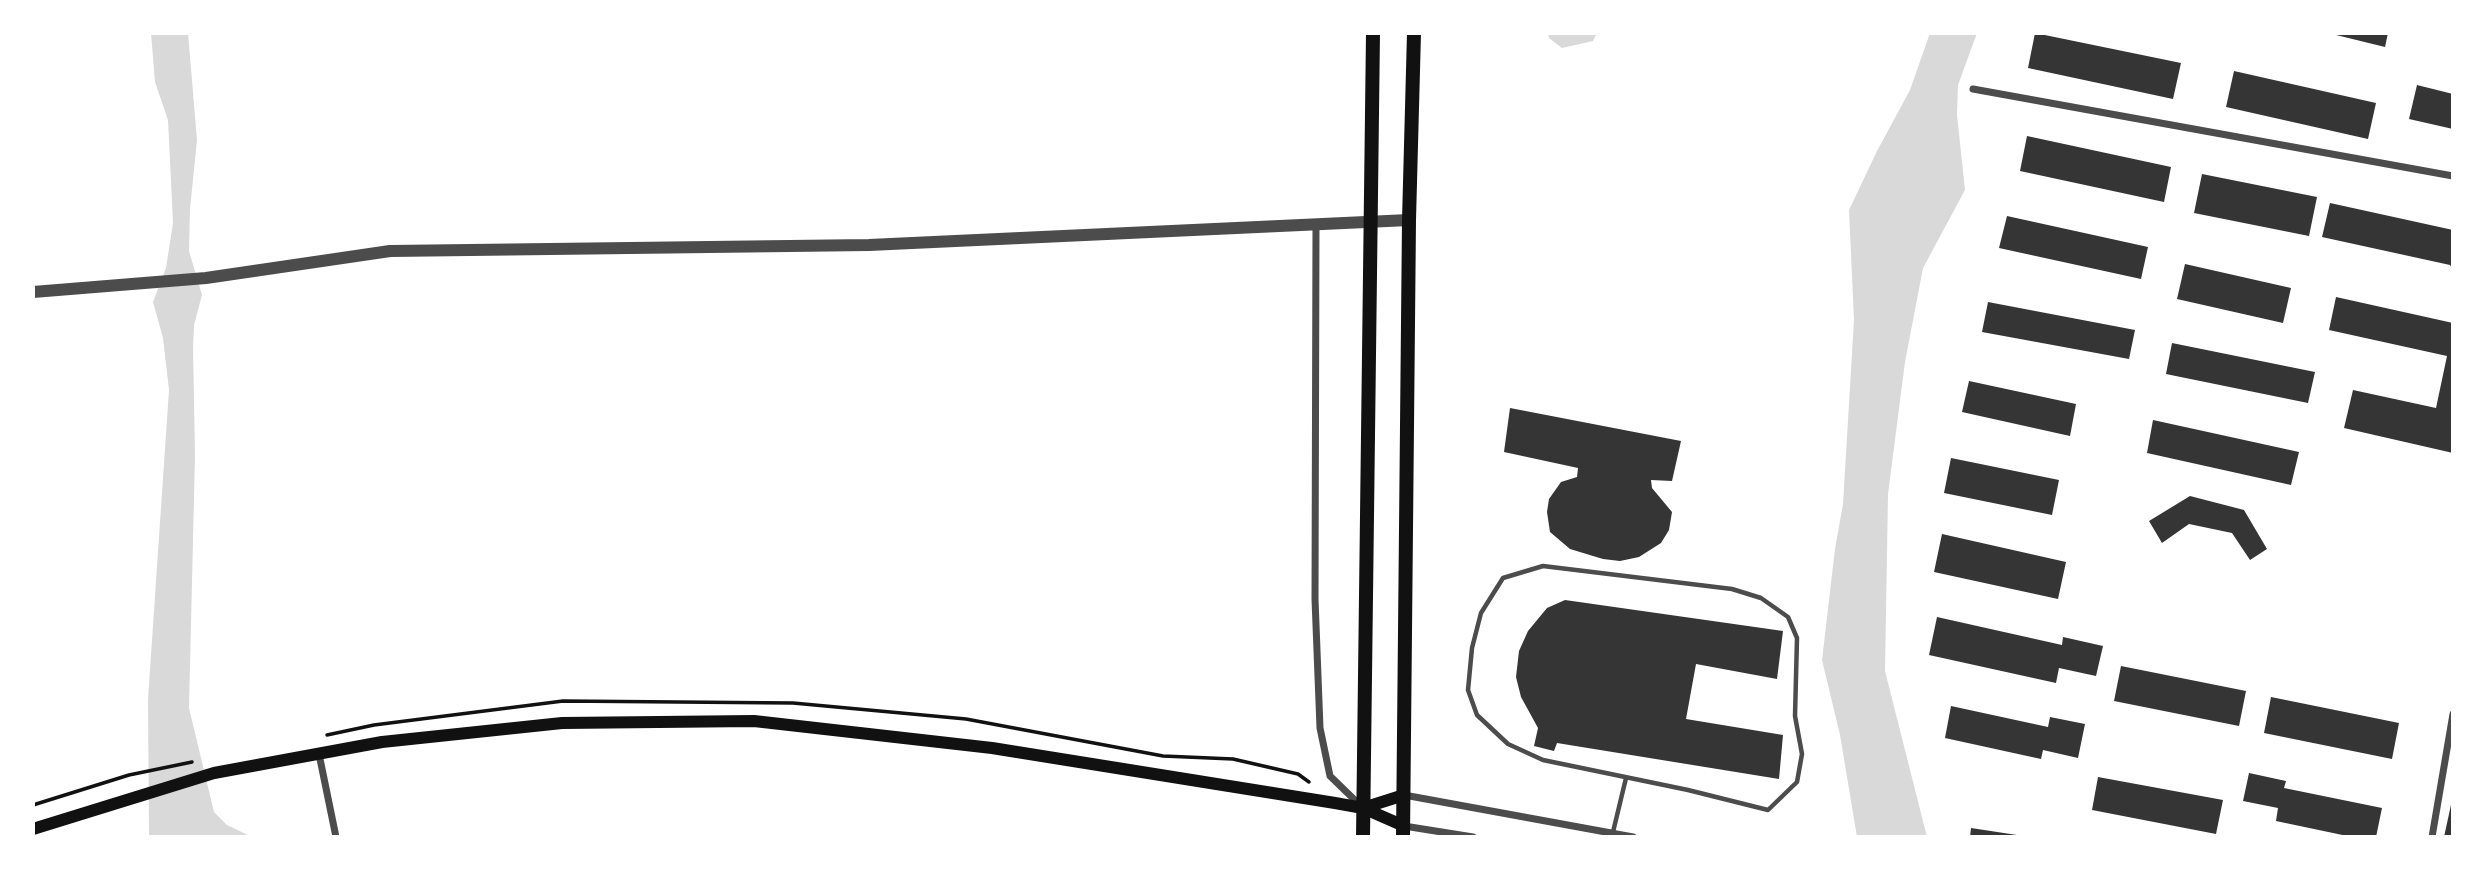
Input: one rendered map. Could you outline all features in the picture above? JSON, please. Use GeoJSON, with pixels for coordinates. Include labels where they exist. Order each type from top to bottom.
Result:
{"type":"FeatureCollection","features":[{"type":"Feature","properties":{"kind":"main road"},"geometry":{"type":"LineString","coordinates":[[1363,837],[1373,33]]}},
{"type":"Feature","properties":{"kind":"main road"},"geometry":{"type":"LineString","coordinates":[[33,829],[214,774],[382,742],[562,723],[754,721],[992,748],[1363,808],[1404,831],[1409,220],[1415,33]]}},
{"type":"Feature","properties":{"kind":"main road"},"geometry":{"type":"LineString","coordinates":[[1363,808],[1404,795]]}},
{"type":"Feature","properties":{"kind":"street"},"geometry":{"type":"LineString","coordinates":[[1973,89],[2453,176]]}},
{"type":"Feature","properties":{"kind":"street"},"geometry":{"type":"LineString","coordinates":[[33,292],[206,278],[390,251],[869,245],[1409,220]]}},
{"type":"Feature","properties":{"kind":"street"},"geometry":{"type":"LineString","coordinates":[[1316,224],[1315,600],[1320,728],[1329,776],[1363,808]]}},
{"type":"Feature","properties":{"kind":"street"},"geometry":{"type":"LineString","coordinates":[[2432,837],[2453,715]]}},
{"type":"Feature","properties":{"kind":"street"},"geometry":{"type":"LineString","coordinates":[[319,754],[336,837]]}},
{"type":"Feature","properties":{"kind":"street"},"geometry":{"type":"LineString","coordinates":[[1404,795],[1633,837]]}},
{"type":"Feature","properties":{"kind":"street"},"geometry":{"type":"LineString","coordinates":[[1404,831],[1473,837]]}},
{"type":"Feature","properties":{"kind":"lane"},"geometry":{"type":"LineString","coordinates":[[1543,566],[1732,589],[1761,598],[1788,617],[1797,638],[1795,716],[1802,754],[1797,782],[1768,810],[1626,778],[1543,761],[1508,744],[1477,715],[1468,690],[1472,648],[1481,613],[1503,579],[1543,566]]}},
{"type":"Feature","properties":{"kind":"lane"},"geometry":{"type":"LineString","coordinates":[[1613,835],[1626,778]]}},
{"type":"Feature","properties":{"kind":"path"},"geometry":{"type":"LineString","coordinates":[[33,805],[129,775],[204,760]]}},
{"type":"Feature","properties":{"kind":"shaded area"},"geometry":{"type":"Polygon","coordinates":[[[151,33],[188,33],[197,140],[189,251],[202,295],[194,325],[193,348],[195,455],[189,708],[214,812],[227,825],[252,837],[149,837],[148,699],[169,390],[163,338],[153,302],[166,268],[173,223],[168,120],[155,82],[151,33]]]}},
{"type":"Feature","properties":{"kind":"shaded area"},"geometry":{"type":"Polygon","coordinates":[[[1548,33],[1597,33],[1593,41],[1562,48],[1549,38],[1548,33]]]}},
{"type":"Feature","properties":{"kind":"shaded area"},"geometry":{"type":"Polygon","coordinates":[[[1930,33],[1977,33],[1958,85],[1957,115],[1965,190],[1923,268],[1905,362],[1888,494],[1885,671],[1927,837],[1857,837],[1840,735],[1822,660],[1843,504],[1854,320],[1849,210],[1910,90],[1930,33]]]}},
{"type":"Feature","properties":{"kind":"building"},"geometry":{"type":"Polygon","coordinates":[[[2035,33],[2181,63],[2173,99],[2028,68],[2035,33]]]}},
{"type":"Feature","properties":{"kind":"building"},"geometry":{"type":"Polygon","coordinates":[[[2328,33],[2388,33],[2385,47],[2328,33]]]}},
{"type":"Feature","properties":{"kind":"building"},"geometry":{"type":"Polygon","coordinates":[[[2234,71],[2376,103],[2368,139],[2226,107],[2234,71]]]}},
{"type":"Feature","properties":{"kind":"building"},"geometry":{"type":"Polygon","coordinates":[[[2417,85],[2453,94],[2453,129],[2409,119],[2417,85]]]}},
{"type":"Feature","properties":{"kind":"building"},"geometry":{"type":"Polygon","coordinates":[[[2027,136],[2171,167],[2164,202],[2020,171],[2027,136]]]}},
{"type":"Feature","properties":{"kind":"building"},"geometry":{"type":"Polygon","coordinates":[[[2202,174],[2317,197],[2309,236],[2194,213],[2202,174]]]}},
{"type":"Feature","properties":{"kind":"building"},"geometry":{"type":"Polygon","coordinates":[[[2330,203],[2453,230],[2453,270],[2450,265],[2322,237],[2330,203]]]}},
{"type":"Feature","properties":{"kind":"building"},"geometry":{"type":"Polygon","coordinates":[[[2007,216],[2148,247],[2141,279],[1999,248],[2007,216]]]}},
{"type":"Feature","properties":{"kind":"building"},"geometry":{"type":"Polygon","coordinates":[[[2185,264],[2291,288],[2283,323],[2177,299],[2185,264]]]}},
{"type":"Feature","properties":{"kind":"building"},"geometry":{"type":"Polygon","coordinates":[[[2336,297],[2453,323],[2453,453],[2344,428],[2353,390],[2436,408],[2447,356],[2329,330],[2336,297]]]}},
{"type":"Feature","properties":{"kind":"building"},"geometry":{"type":"Polygon","coordinates":[[[1988,302],[2135,330],[2129,359],[1982,332],[1988,302]]]}},
{"type":"Feature","properties":{"kind":"building"},"geometry":{"type":"Polygon","coordinates":[[[2172,343],[2315,372],[2308,403],[2166,374],[2172,343]]]}},
{"type":"Feature","properties":{"kind":"building"},"geometry":{"type":"Polygon","coordinates":[[[1969,381],[2076,404],[2070,436],[1962,412],[1969,381]]]}},
{"type":"Feature","properties":{"kind":"building"},"geometry":{"type":"Polygon","coordinates":[[[1510,408],[1681,441],[1672,481],[1651,480],[1652,488],[1672,512],[1669,530],[1661,543],[1639,557],[1620,561],[1570,549],[1550,532],[1547,512],[1549,499],[1561,482],[1577,477],[1578,468],[1504,452],[1510,408]]]}},
{"type":"Feature","properties":{"kind":"building"},"geometry":{"type":"Polygon","coordinates":[[[2153,420],[2299,452],[2291,485],[2147,453],[2153,420]]]}},
{"type":"Feature","properties":{"kind":"building"},"geometry":{"type":"Polygon","coordinates":[[[1951,458],[2059,480],[2052,515],[1944,493],[1951,458]]]}},
{"type":"Feature","properties":{"kind":"building"},"geometry":{"type":"Polygon","coordinates":[[[2190,496],[2244,510],[2267,549],[2250,560],[2232,533],[2189,524],[2162,543],[2149,521],[2190,496]]]}},
{"type":"Feature","properties":{"kind":"building"},"geometry":{"type":"Polygon","coordinates":[[[1942,534],[2066,562],[2058,599],[1934,572],[1942,534]]]}},
{"type":"Feature","properties":{"kind":"building"},"geometry":{"type":"Polygon","coordinates":[[[1565,600],[1783,631],[1777,679],[1696,664],[1686,719],[1783,735],[1779,779],[1557,743],[1554,751],[1534,746],[1538,728],[1521,697],[1516,677],[1519,651],[1528,631],[1547,608],[1565,600]]]}},
{"type":"Feature","properties":{"kind":"building"},"geometry":{"type":"Polygon","coordinates":[[[1937,617],[2062,645],[2063,637],[2103,646],[2096,676],[2059,668],[2056,683],[1929,655],[1937,617]]]}},
{"type":"Feature","properties":{"kind":"building"},"geometry":{"type":"Polygon","coordinates":[[[2121,666],[2246,691],[2239,726],[2114,701],[2121,666]]]}},
{"type":"Feature","properties":{"kind":"building"},"geometry":{"type":"Polygon","coordinates":[[[2271,697],[2399,723],[2392,759],[2264,733],[2271,697]]]}},
{"type":"Feature","properties":{"kind":"building"},"geometry":{"type":"Polygon","coordinates":[[[1951,706],[2048,727],[2050,717],[2085,724],[2078,758],[2043,750],[2041,759],[1945,738],[1951,706]]]}},
{"type":"Feature","properties":{"kind":"building"},"geometry":{"type":"Polygon","coordinates":[[[2249,773],[2286,781],[2284,788],[2382,808],[2376,837],[2352,837],[2276,821],[2278,808],[2243,801],[2249,773]]]}},
{"type":"Feature","properties":{"kind":"building"},"geometry":{"type":"Polygon","coordinates":[[[2098,777],[2223,800],[2216,834],[2092,810],[2098,777]]]}},
{"type":"Feature","properties":{"kind":"building"},"geometry":{"type":"Polygon","coordinates":[[[2452,800],[2453,837],[2444,837],[2449,814],[2452,800]]]}},
{"type":"Feature","properties":{"kind":"building"},"geometry":{"type":"Polygon","coordinates":[[[1971,828],[2017,835],[2017,837],[1970,837],[1971,828]]]}}]}
